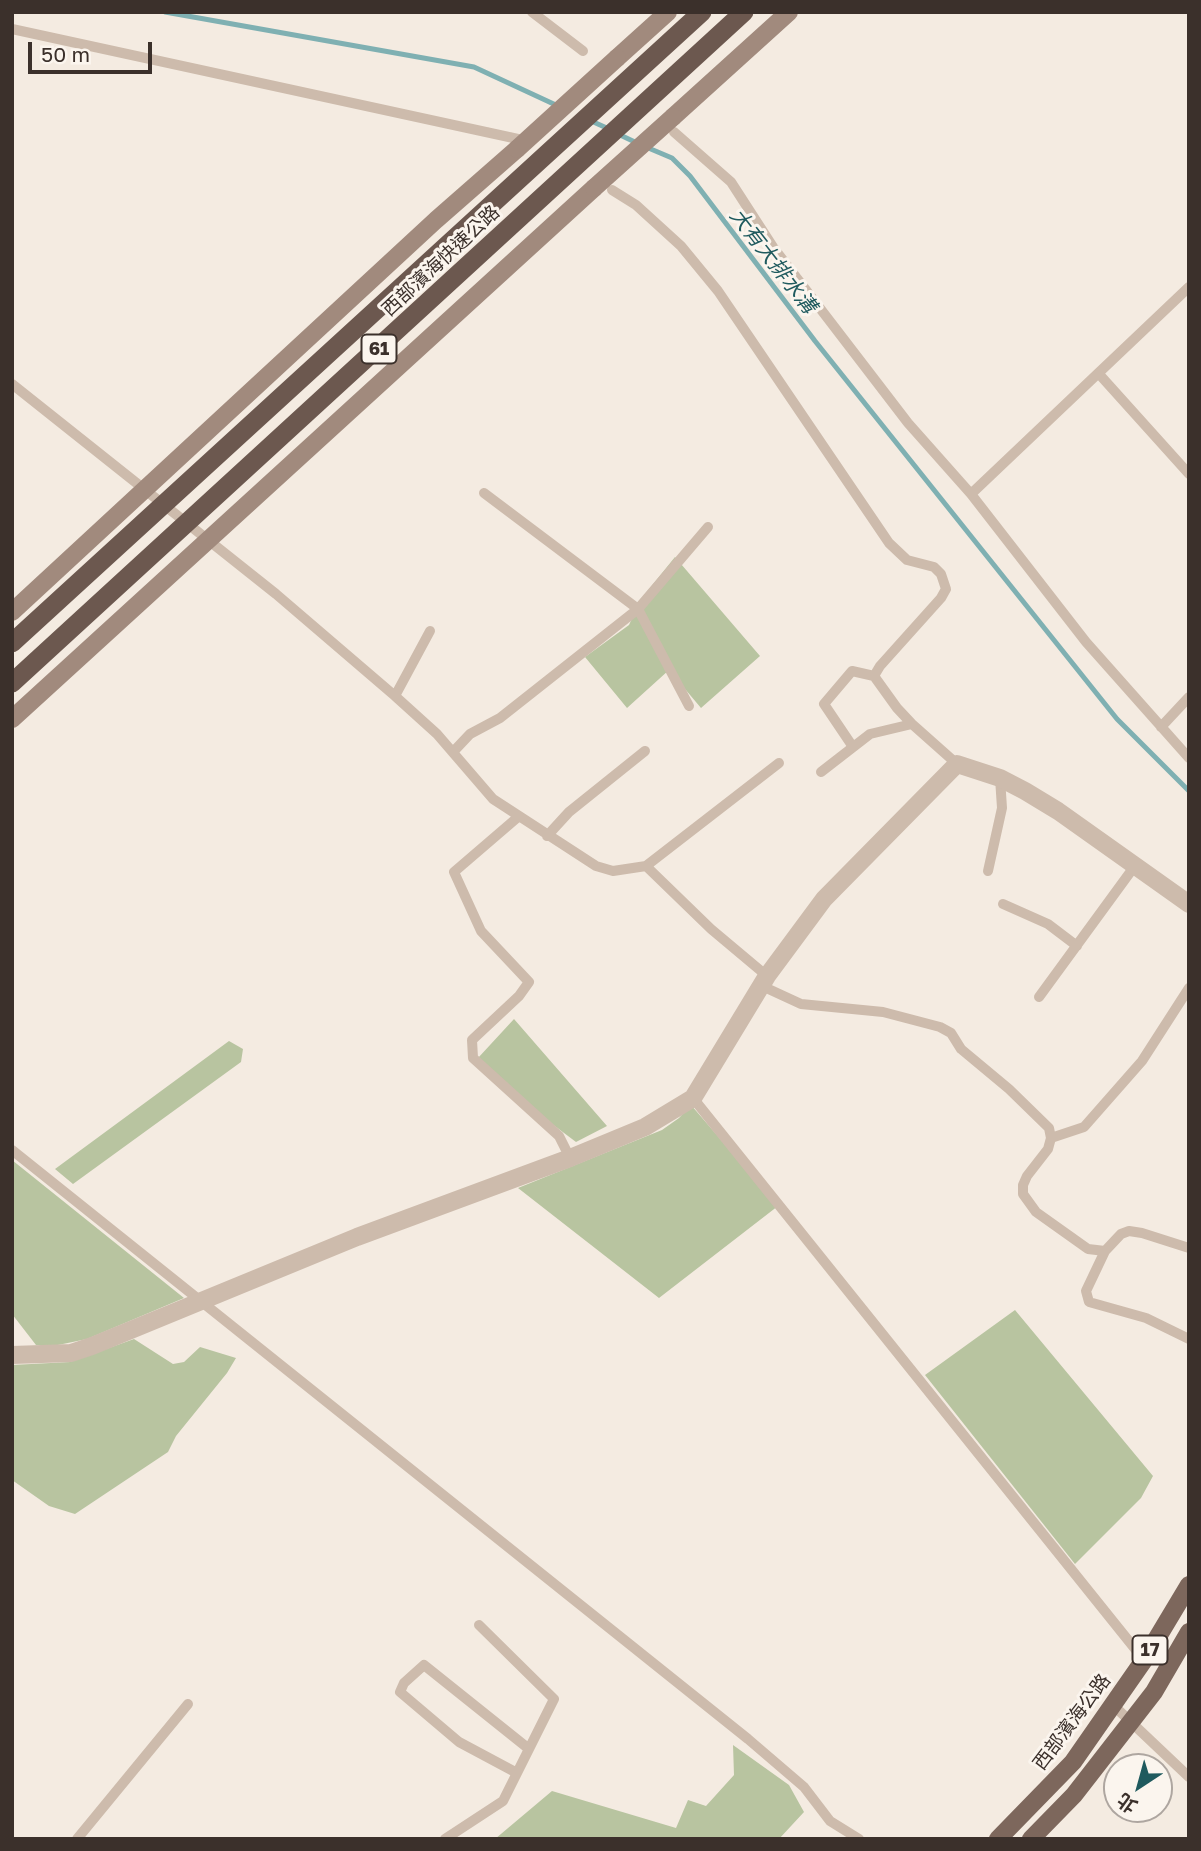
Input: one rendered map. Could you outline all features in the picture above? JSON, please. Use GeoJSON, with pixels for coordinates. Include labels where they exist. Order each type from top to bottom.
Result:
{"type":"FeatureCollection","features":[{"type":"Feature","properties":{"kind":"highway","name":"西部濱海快速公路"},"geometry":{"type":"LineString","coordinates":[[12,643],[702,12]]}},
{"type":"Feature","properties":{"kind":"highway","name":"西部濱海快速公路"},"geometry":{"type":"LineString","coordinates":[[12,683],[744,12]]}},
{"type":"Feature","properties":{"kind":"main road"},"geometry":{"type":"LineString","coordinates":[[12,612],[517,144],[668,12]]}},
{"type":"Feature","properties":{"kind":"main road"},"geometry":{"type":"LineString","coordinates":[[12,719],[603,189],[789,12]]}},
{"type":"Feature","properties":{"kind":"main road","name":"西部濱海公路"},"geometry":{"type":"LineString","coordinates":[[998,1839],[1073,1762],[1144,1660],[1189,1585]]}},
{"type":"Feature","properties":{"kind":"main road","name":"17"},"geometry":{"type":"LineString","coordinates":[[1031,1839],[1074,1795],[1154,1692],[1189,1632]]}},
{"type":"Feature","properties":{"kind":"street"},"geometry":{"type":"LineString","coordinates":[[12,1355],[71,1353],[357,1237],[570,1158],[645,1126],[693,1098],[765,981],[824,899],[957,764],[1000,778],[1058,811],[1189,904]]}},
{"type":"Feature","properties":{"kind":"lane"},"geometry":{"type":"LineString","coordinates":[[532,12],[583,51]]}},
{"type":"Feature","properties":{"kind":"lane"},"geometry":{"type":"LineString","coordinates":[[12,29],[517,144]]}},
{"type":"Feature","properties":{"kind":"lane"},"geometry":{"type":"LineString","coordinates":[[673,124],[731,182],[773,247],[899,412],[971,494],[1086,642],[1189,758]]}},
{"type":"Feature","properties":{"kind":"lane"},"geometry":{"type":"LineString","coordinates":[[603,189],[636,205],[681,246],[718,291],[889,543],[906,560],[934,567],[941,574],[946,589],[941,598],[874,676]]}},
{"type":"Feature","properties":{"kind":"lane"},"geometry":{"type":"LineString","coordinates":[[971,494],[1189,287]]}},
{"type":"Feature","properties":{"kind":"lane"},"geometry":{"type":"LineString","coordinates":[[1099,373],[1189,474]]}},
{"type":"Feature","properties":{"kind":"lane"},"geometry":{"type":"LineString","coordinates":[[12,384],[276,594],[395,696],[437,734],[493,799],[596,866],[612,871],[646,866],[779,763]]}},
{"type":"Feature","properties":{"kind":"lane"},"geometry":{"type":"LineString","coordinates":[[484,493],[638,609],[689,706]]}},
{"type":"Feature","properties":{"kind":"lane"},"geometry":{"type":"LineString","coordinates":[[453,752],[470,734],[500,718],[638,609],[708,527]]}},
{"type":"Feature","properties":{"kind":"lane"},"geometry":{"type":"LineString","coordinates":[[395,696],[430,631]]}},
{"type":"Feature","properties":{"kind":"lane"},"geometry":{"type":"LineString","coordinates":[[853,747],[824,705],[852,671],[874,676],[912,724],[957,764]]}},
{"type":"Feature","properties":{"kind":"lane"},"geometry":{"type":"LineString","coordinates":[[1161,727],[1189,697]]}},
{"type":"Feature","properties":{"kind":"lane"},"geometry":{"type":"LineString","coordinates":[[821,772],[870,734],[912,724]]}},
{"type":"Feature","properties":{"kind":"lane"},"geometry":{"type":"LineString","coordinates":[[547,836],[569,813],[645,751]]}},
{"type":"Feature","properties":{"kind":"lane"},"geometry":{"type":"LineString","coordinates":[[988,871],[1002,808],[1000,778]]}},
{"type":"Feature","properties":{"kind":"lane"},"geometry":{"type":"LineString","coordinates":[[518,817],[454,872],[481,931],[528,982],[519,996],[472,1040],[473,1058],[559,1136],[570,1158]]}},
{"type":"Feature","properties":{"kind":"lane"},"geometry":{"type":"LineString","coordinates":[[646,866],[765,981],[801,1004],[883,1012],[940,1027],[951,1033],[961,1049],[1009,1089],[1049,1128],[1051,1138],[1048,1149],[1023,1185],[1024,1194],[1036,1212],[1088,1249],[1105,1251]]}},
{"type":"Feature","properties":{"kind":"lane"},"geometry":{"type":"LineString","coordinates":[[1039,997],[1135,867]]}},
{"type":"Feature","properties":{"kind":"lane"},"geometry":{"type":"LineString","coordinates":[[1003,904],[1048,924],[1077,946]]}},
{"type":"Feature","properties":{"kind":"lane"},"geometry":{"type":"LineString","coordinates":[[1051,1138],[1084,1127],[1142,1061],[1189,988]]}},
{"type":"Feature","properties":{"kind":"lane"},"geometry":{"type":"LineString","coordinates":[[693,1098],[1144,1660]]}},
{"type":"Feature","properties":{"kind":"lane"},"geometry":{"type":"LineString","coordinates":[[12,1150],[748,1739],[804,1787],[830,1821],[859,1839]]}},
{"type":"Feature","properties":{"kind":"lane"},"geometry":{"type":"LineString","coordinates":[[1189,1248],[1142,1233],[1129,1231],[1121,1234],[1105,1251],[1086,1291],[1089,1302],[1146,1318],[1189,1339]]}},
{"type":"Feature","properties":{"kind":"lane"},"geometry":{"type":"LineString","coordinates":[[445,1839],[503,1801],[554,1699],[479,1625]]}},
{"type":"Feature","properties":{"kind":"lane"},"geometry":{"type":"LineString","coordinates":[[517,1773],[459,1742],[400,1692],[404,1683],[424,1665],[529,1749]]}},
{"type":"Feature","properties":{"kind":"lane"},"geometry":{"type":"LineString","coordinates":[[77,1839],[188,1704]]}},
{"type":"Feature","properties":{"kind":"lane"},"geometry":{"type":"LineString","coordinates":[[1106,1715],[1189,1777]]}},
{"type":"Feature","properties":{"kind":"green space"},"geometry":{"type":"Polygon","coordinates":[[[675,557],[760,656],[701,708],[669,670],[627,708],[585,657],[629,625],[641,599],[675,557]]]}},
{"type":"Feature","properties":{"kind":"green space"},"geometry":{"type":"Polygon","coordinates":[[[514,1019],[607,1126],[576,1142],[491,1078],[478,1058],[514,1019]]]}},
{"type":"Feature","properties":{"kind":"green space"},"geometry":{"type":"Polygon","coordinates":[[[229,1041],[243,1049],[241,1062],[73,1184],[55,1169],[229,1041]]]}},
{"type":"Feature","properties":{"kind":"green space"},"geometry":{"type":"Polygon","coordinates":[[[691,1105],[778,1206],[659,1298],[518,1188],[662,1130],[691,1105]]]}},
{"type":"Feature","properties":{"kind":"green space"},"geometry":{"type":"Polygon","coordinates":[[[12,1160],[184,1298],[87,1339],[58,1345],[36,1345],[12,1314],[12,1160]]]}},
{"type":"Feature","properties":{"kind":"green space"},"geometry":{"type":"Polygon","coordinates":[[[1015,1310],[1153,1476],[1141,1498],[1075,1564],[925,1375],[1015,1310]]]}},
{"type":"Feature","properties":{"kind":"green space"},"geometry":{"type":"Polygon","coordinates":[[[134,1339],[173,1364],[184,1362],[200,1347],[236,1358],[176,1436],[168,1452],[75,1514],[49,1506],[12,1480],[12,1365],[70,1362],[134,1339]]]}},
{"type":"Feature","properties":{"kind":"green space"},"geometry":{"type":"Polygon","coordinates":[[[733,1745],[789,1785],[804,1812],[779,1839],[495,1839],[552,1791],[676,1828],[688,1800],[706,1806],[734,1775],[733,1745]]]}},
{"type":"Feature","properties":{"kind":"waterway","name":"大有大排水溝"},"geometry":{"type":"LineString","coordinates":[[165,12],[474,67],[558,106]]}},
{"type":"Feature","properties":{"kind":"waterway","name":"大有大排水溝"},"geometry":{"type":"LineString","coordinates":[[589,120],[609,129]]}},
{"type":"Feature","properties":{"kind":"waterway","name":"大有大排水溝"},"geometry":{"type":"LineString","coordinates":[[618,134],[637,143]]}},
{"type":"Feature","properties":{"kind":"waterway","name":"大有大排水溝"},"geometry":{"type":"LineString","coordinates":[[646,147],[672,158],[690,176],[815,341],[1117,719],[1189,791]]}}]}
